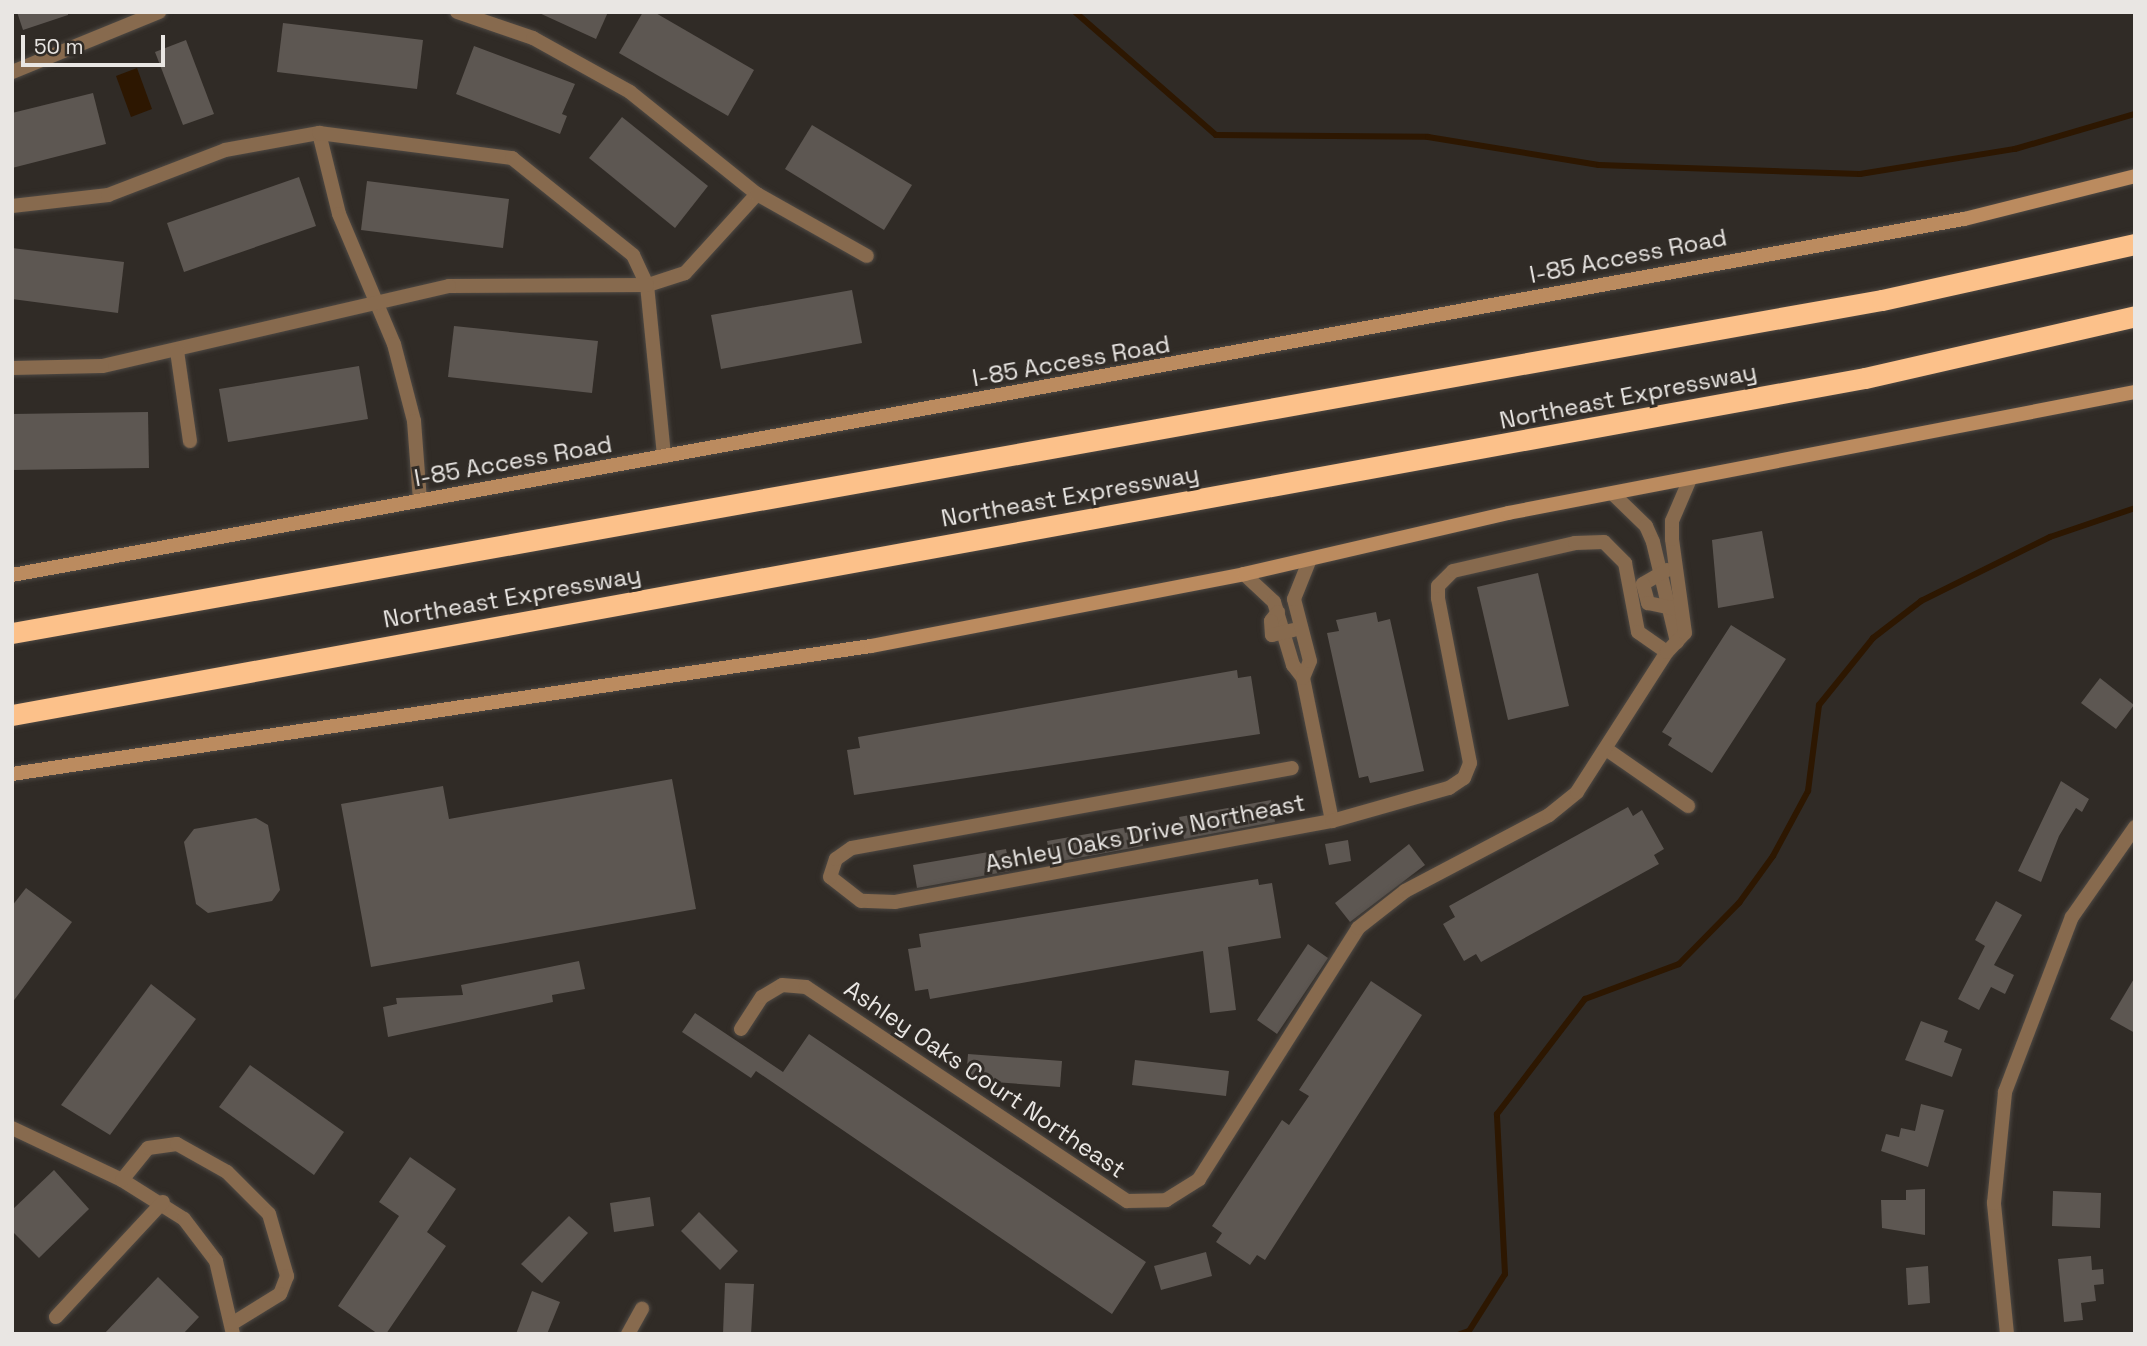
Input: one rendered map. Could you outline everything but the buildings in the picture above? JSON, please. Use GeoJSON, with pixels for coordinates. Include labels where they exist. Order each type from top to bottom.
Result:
{"type":"FeatureCollection","features":[{"type":"Feature","properties":{"kind":"highway","name":"Northeast Expressway"},"geometry":{"type":"LineString","coordinates":[[12,633],[1882,300],[2135,244]]}},
{"type":"Feature","properties":{"kind":"highway","name":"Northeast Expressway"},"geometry":{"type":"LineString","coordinates":[[12,715],[1852,381],[2135,316]]}},
{"type":"Feature","properties":{"kind":"main road","name":"I-85 Access Road"},"geometry":{"type":"LineString","coordinates":[[12,575],[1964,219],[2135,176]]}},
{"type":"Feature","properties":{"kind":"main road"},"geometry":{"type":"LineString","coordinates":[[12,774],[871,646],[1244,574],[1612,494],[2135,392]]}},
{"type":"Feature","properties":{"kind":"street"},"geometry":{"type":"LineString","coordinates":[[12,72],[133,17],[159,12]]}},
{"type":"Feature","properties":{"kind":"street"},"geometry":{"type":"LineString","coordinates":[[457,12],[533,38],[630,92],[757,194],[867,256]]}},
{"type":"Feature","properties":{"kind":"street"},"geometry":{"type":"LineString","coordinates":[[319,133],[340,214],[394,344],[414,421],[420,501]]}},
{"type":"Feature","properties":{"kind":"street"},"geometry":{"type":"LineString","coordinates":[[12,206],[108,195],[225,150],[319,133],[512,158],[633,255],[647,285],[664,456]]}},
{"type":"Feature","properties":{"kind":"street"},"geometry":{"type":"LineString","coordinates":[[12,368],[102,366],[177,351],[374,299],[449,286],[647,285],[685,273],[757,194]]}},
{"type":"Feature","properties":{"kind":"street"},"geometry":{"type":"LineString","coordinates":[[177,351],[190,441]]}},
{"type":"Feature","properties":{"kind":"street","name":"Ashley Oaks Court Northeast"},"geometry":{"type":"LineString","coordinates":[[741,1029],[762,997],[782,985],[806,987],[1127,1201],[1166,1200],[1199,1179],[1359,928],[1405,891],[1549,815],[1577,792],[1687,622],[1677,569],[1672,521],[1690,479]]}},
{"type":"Feature","properties":{"kind":"street"},"geometry":{"type":"LineString","coordinates":[[1612,494],[1646,526],[1660,571],[1672,647]]}},
{"type":"Feature","properties":{"kind":"street"},"geometry":{"type":"LineString","coordinates":[[1332,821],[1449,788],[1464,778],[1470,764],[1438,598],[1438,586],[1453,571],[1575,543],[1604,542],[1625,563],[1638,632],[1672,647]]}},
{"type":"Feature","properties":{"kind":"street","name":"Ashley Oaks Drive Northeast"},"geometry":{"type":"LineString","coordinates":[[1303,678],[1310,661],[1295,589],[1310,559]]}},
{"type":"Feature","properties":{"kind":"street"},"geometry":{"type":"LineString","coordinates":[[1660,571],[1677,569]]}},
{"type":"Feature","properties":{"kind":"street","name":"Ashley Oaks Drive Northeast"},"geometry":{"type":"LineString","coordinates":[[1244,574],[1266,589],[1278,612],[1293,665],[1303,678],[1332,821],[895,902],[861,901],[830,877],[836,859],[852,848],[1292,768]]}},
{"type":"Feature","properties":{"kind":"street"},"geometry":{"type":"LineString","coordinates":[[1666,610],[1684,606]]}},
{"type":"Feature","properties":{"kind":"street"},"geometry":{"type":"LineString","coordinates":[[1285,634],[1301,627]]}},
{"type":"Feature","properties":{"kind":"street"},"geometry":{"type":"LineString","coordinates":[[1606,749],[1688,806]]}},
{"type":"Feature","properties":{"kind":"street"},"geometry":{"type":"LineString","coordinates":[[2007,1334],[1994,1203],[2005,1092],[2072,917],[2135,827]]}},
{"type":"Feature","properties":{"kind":"street"},"geometry":{"type":"LineString","coordinates":[[12,1128],[163,1202],[202,1237],[216,1261],[233,1329],[280,1294],[287,1276],[269,1214],[227,1172],[177,1144],[148,1148],[122,1181]]}},
{"type":"Feature","properties":{"kind":"street"},"geometry":{"type":"LineString","coordinates":[[56,1317],[163,1202]]}},
{"type":"Feature","properties":{"kind":"street"},"geometry":{"type":"LineString","coordinates":[[628,1334],[642,1309]]}},
{"type":"Feature","properties":{"kind":"shaded area"},"geometry":{"type":"Polygon","coordinates":[[[137,68],[152,109],[131,117],[116,76],[137,68]]]}},
{"type":"Feature","properties":{"kind":"waterway"},"geometry":{"type":"LineString","coordinates":[[1075,12],[1216,135],[1428,137],[1599,165],[1860,174],[2015,149],[2135,114]]}},
{"type":"Feature","properties":{"kind":"waterway"},"geometry":{"type":"LineString","coordinates":[[1460,1334],[1469,1331],[1505,1274],[1497,1114],[1585,999],[1679,964],[1739,903],[1773,856],[1808,791],[1819,705],[1873,638],[1921,601],[2050,537],[2135,508]]}}]}
